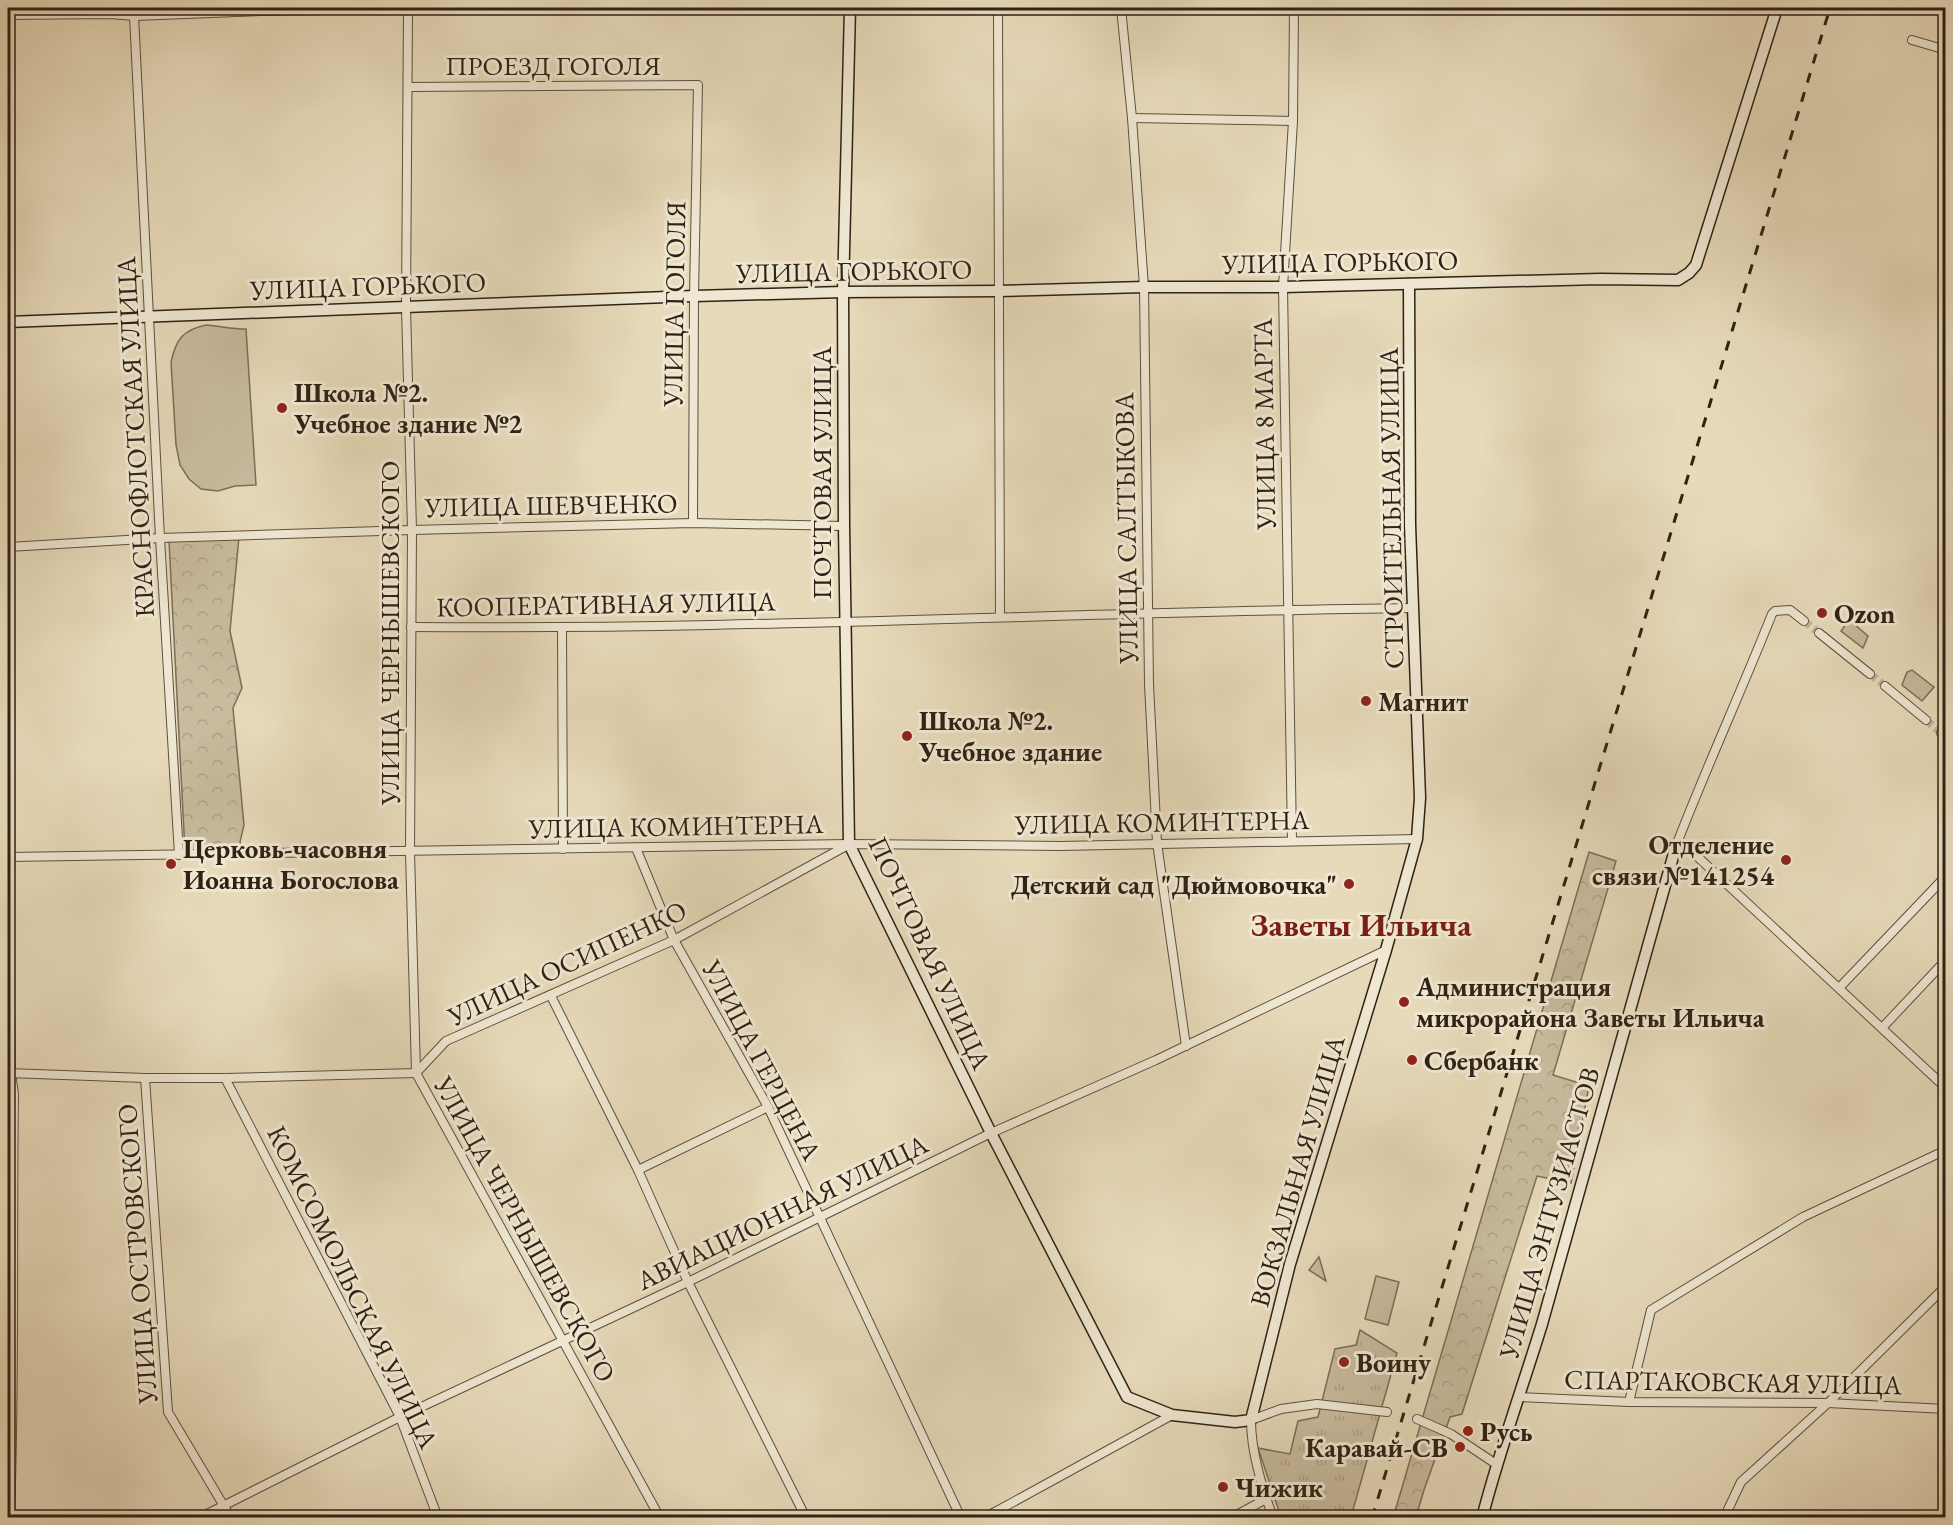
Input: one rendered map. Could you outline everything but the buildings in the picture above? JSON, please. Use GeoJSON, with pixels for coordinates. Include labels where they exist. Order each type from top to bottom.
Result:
{"type":"FeatureCollection","features":[{"type":"Feature","properties":{"kind":"street"},"geometry":{"type":"LineString","coordinates":[[8,15],[110,11],[134,16],[261,9],[449,8]]}},
{"type":"Feature","properties":{"kind":"street","name":"ПОЧТОВАЯ УЛИЦА"},"geometry":{"type":"LineString","coordinates":[[850,8],[843,292],[849,844],[991,1133],[1127,1397],[1172,1415],[1235,1422],[1251,1420],[1281,1409],[1317,1404],[1387,1412]]}},
{"type":"Feature","properties":{"kind":"street"},"geometry":{"type":"LineString","coordinates":[[998,8],[1000,617]]}},
{"type":"Feature","properties":{"kind":"street","name":"УЛИЦА САЛТЫКОВА"},"geometry":{"type":"LineString","coordinates":[[1121,8],[1132,118],[1144,287],[1149,684],[1157,843],[1186,1046]]}},
{"type":"Feature","properties":{"kind":"street","name":"УЛИЦА 8 МАРТА"},"geometry":{"type":"LineString","coordinates":[[1292,841],[1283,287],[1293,121],[1294,8]]}},
{"type":"Feature","properties":{"kind":"street","name":"УЛИЦА ГОРЬКОГО"},"geometry":{"type":"LineString","coordinates":[[8,322],[843,292],[1283,287],[1634,278],[1678,280],[1696,265],[1777,8]]}},
{"type":"Feature","properties":{"kind":"street","name":"УЛИЦА ЧЕРНЫШЕВСКОГО"},"geometry":{"type":"LineString","coordinates":[[408,9],[406,308],[412,530],[410,852],[416,1073],[660,1518]]}},
{"type":"Feature","properties":{"kind":"street","name":"КРАСНОФЛОТСКАЯ УЛИЦА"},"geometry":{"type":"LineString","coordinates":[[134,16],[160,538],[179,855]]}},
{"type":"Feature","properties":{"kind":"street"},"geometry":{"type":"LineString","coordinates":[[1911,40],[1946,50]]}},
{"type":"Feature","properties":{"kind":"street","name":"ПРОЕЗД ГОГОЛЯ"},"geometry":{"type":"LineString","coordinates":[[408,87],[698,85]]}},
{"type":"Feature","properties":{"kind":"street","name":"УЛИЦА ГОГОЛЯ"},"geometry":{"type":"LineString","coordinates":[[693,523],[698,85]]}},
{"type":"Feature","properties":{"kind":"street"},"geometry":{"type":"LineString","coordinates":[[1132,118],[1293,121]]}},
{"type":"Feature","properties":{"kind":"street","name":"СТРОИТЕЛЬНАЯ УЛИЦА"},"geometry":{"type":"LineString","coordinates":[[1409,284],[1410,525],[1420,798],[1417,839]]}},
{"type":"Feature","properties":{"kind":"street","name":"УЛИЦА ШЕВЧЕНКО"},"geometry":{"type":"LineString","coordinates":[[8,547],[160,538],[412,530],[693,523],[844,526]]}},
{"type":"Feature","properties":{"kind":"street","name":"КООПЕРАТИВНАЯ УЛИЦА"},"geometry":{"type":"LineString","coordinates":[[411,627],[562,628],[1413,608]]}},
{"type":"Feature","properties":{"kind":"street","name":"УЛИЦА ЭНТУЗИАСТОВ"},"geometry":{"type":"LineString","coordinates":[[1482,1518],[1496,1464],[1520,1397],[1545,1313],[1676,846],[1708,764],[1773,612],[1790,610],[1804,621]]}},
{"type":"Feature","properties":{"kind":"street"},"geometry":{"type":"LineString","coordinates":[[562,628],[562,849]]}},
{"type":"Feature","properties":{"kind":"street"},"geometry":{"type":"LineString","coordinates":[[1819,633],[1870,674]]}},
{"type":"Feature","properties":{"kind":"street"},"geometry":{"type":"LineString","coordinates":[[1885,687],[1926,720]]}},
{"type":"Feature","properties":{"kind":"street","name":"УЛИЦА КОМИНТЕРНА"},"geometry":{"type":"LineString","coordinates":[[8,857],[849,844],[1060,846],[1417,839]]}},
{"type":"Feature","properties":{"kind":"street","name":"ВОКЗАЛЬНАЯ УЛИЦА"},"geometry":{"type":"LineString","coordinates":[[1273,1518],[1251,1442],[1251,1420],[1290,1264],[1386,950],[1417,839]]}},
{"type":"Feature","properties":{"kind":"street","name":"УЛИЦА ОСИПЕНКО"},"geometry":{"type":"LineString","coordinates":[[416,1073],[446,1041],[674,940],[849,844]]}},
{"type":"Feature","properties":{"kind":"street"},"geometry":{"type":"LineString","coordinates":[[8,846],[9,1073],[14,1094],[10,1518]]}},
{"type":"Feature","properties":{"kind":"street"},"geometry":{"type":"LineString","coordinates":[[1676,846],[1687,847],[1946,1088]]}},
{"type":"Feature","properties":{"kind":"street","name":"УЛИЦА ГЕРЦЕНА"},"geometry":{"type":"LineString","coordinates":[[636,848],[674,940],[768,1107],[961,1518]]}},
{"type":"Feature","properties":{"kind":"street"},"geometry":{"type":"LineString","coordinates":[[1839,988],[1946,876]]}},
{"type":"Feature","properties":{"kind":"street","name":"АВИАЦИОННАЯ УЛИЦА"},"geometry":{"type":"LineString","coordinates":[[199,1518],[400,1417],[688,1282],[991,1133],[1186,1046],[1386,950]]}},
{"type":"Feature","properties":{"kind":"street"},"geometry":{"type":"LineString","coordinates":[[1882,1028],[1946,960]]}},
{"type":"Feature","properties":{"kind":"street"},"geometry":{"type":"LineString","coordinates":[[551,996],[638,1170],[688,1282],[806,1518]]}},
{"type":"Feature","properties":{"kind":"street"},"geometry":{"type":"LineString","coordinates":[[9,1073],[146,1078],[416,1073]]}},
{"type":"Feature","properties":{"kind":"street","name":"УЛИЦА ОСТРОВСКОГО"},"geometry":{"type":"LineString","coordinates":[[146,1078],[168,1412],[231,1518]]}},
{"type":"Feature","properties":{"kind":"street","name":"КОМСОМОЛЬСКАЯ УЛИЦА"},"geometry":{"type":"LineString","coordinates":[[225,1078],[400,1417],[438,1518]]}},
{"type":"Feature","properties":{"kind":"street"},"geometry":{"type":"LineString","coordinates":[[638,1170],[768,1107]]}},
{"type":"Feature","properties":{"kind":"street"},"geometry":{"type":"LineString","coordinates":[[1629,1402],[1652,1310],[1803,1217],[1946,1150]]}},
{"type":"Feature","properties":{"kind":"street"},"geometry":{"type":"LineString","coordinates":[[1724,1518],[1741,1482],[1828,1403],[1946,1286]]}},
{"type":"Feature","properties":{"kind":"street","name":"СПАРТАКОВСКАЯ УЛИЦА"},"geometry":{"type":"LineString","coordinates":[[1520,1397],[1629,1402],[1828,1403],[1946,1409]]}},
{"type":"Feature","properties":{"kind":"street"},"geometry":{"type":"LineString","coordinates":[[984,1518],[1172,1415]]}},
{"type":"Feature","properties":{"kind":"street"},"geometry":{"type":"LineString","coordinates":[[1417,1419],[1451,1434],[1496,1464]]}},
{"type":"Feature","properties":{"kind":"street"},"geometry":{"type":"LineString","coordinates":[[1230,1518],[1266,1499]]}},
{"type":"Feature","properties":{"kind":"green space"},"geometry":{"type":"Polygon","coordinates":[[[206,325],[246,329],[256,485],[235,486],[218,491],[201,489],[189,479],[180,465],[176,445],[171,362],[175,347],[182,337],[206,325]]]}},
{"type":"Feature","properties":{"kind":"green space"},"geometry":{"type":"Polygon","coordinates":[[[239,537],[230,631],[242,688],[233,708],[244,825],[240,842],[245,854],[185,852],[169,541],[239,537]]]}},
{"type":"Feature","properties":{"kind":"green space"},"geometry":{"type":"Polygon","coordinates":[[[1849,620],[1868,636],[1863,648],[1841,631],[1849,620]]]}},
{"type":"Feature","properties":{"kind":"green space"},"geometry":{"type":"Polygon","coordinates":[[[1912,670],[1934,687],[1922,701],[1902,685],[1907,672],[1912,670]]]}},
{"type":"Feature","properties":{"kind":"green space"},"geometry":{"type":"Polygon","coordinates":[[[1589,852],[1616,861],[1553,1075],[1589,1086],[1571,1183],[1537,1176],[1462,1414],[1450,1417],[1416,1517],[1393,1518],[1589,852]]]}},
{"type":"Feature","properties":{"kind":"green space"},"geometry":{"type":"Polygon","coordinates":[[[1319,1257],[1326,1281],[1309,1270],[1319,1257]]]}},
{"type":"Feature","properties":{"kind":"green space"},"geometry":{"type":"Polygon","coordinates":[[[1376,1276],[1399,1282],[1388,1325],[1365,1319],[1376,1276]]]}},
{"type":"Feature","properties":{"kind":"green space"},"geometry":{"type":"Polygon","coordinates":[[[1360,1330],[1397,1353],[1351,1517],[1281,1517],[1258,1448],[1290,1454],[1298,1421],[1318,1417],[1335,1349],[1356,1345],[1360,1330]]]}},
{"type":"Feature","properties":{"kind":"tunnel"},"geometry":{"type":"LineString","coordinates":[[1804,621],[1819,633]]}},
{"type":"Feature","properties":{"kind":"tunnel"},"geometry":{"type":"LineString","coordinates":[[1870,674],[1885,686]]}},
{"type":"Feature","properties":{"kind":"tunnel"},"geometry":{"type":"LineString","coordinates":[[1926,720],[1941,733]]}},
{"type":"Feature","properties":{"kind":"railway"},"geometry":{"type":"LineString","coordinates":[[1372,1518],[1830,8]]}},
{"type":"Feature","properties":{"kind":"place","name":"Школа №2. Учебное здание №2"},"geometry":{"type":"Point","coordinates":[282,408]}},
{"type":"Feature","properties":{"kind":"place","name":"Ozon"},"geometry":{"type":"Point","coordinates":[1822,613]}},
{"type":"Feature","properties":{"kind":"place","name":"Магнит"},"geometry":{"type":"Point","coordinates":[1366,701]}},
{"type":"Feature","properties":{"kind":"place","name":"Школа №2. Учебное здание"},"geometry":{"type":"Point","coordinates":[907,736]}},
{"type":"Feature","properties":{"kind":"place","name":"Отделение связи №141254"},"geometry":{"type":"Point","coordinates":[1786,860]}},
{"type":"Feature","properties":{"kind":"place","name":"Церковь-часовня Иоанна Богослова"},"geometry":{"type":"Point","coordinates":[171,864]}},
{"type":"Feature","properties":{"kind":"place","name":"Детский сад \"Дюймовочка\""},"geometry":{"type":"Point","coordinates":[1349,884]}},
{"type":"Feature","properties":{"kind":"place","name":"Администрация микрорайона Заветы Ильича"},"geometry":{"type":"Point","coordinates":[1404,1002]}},
{"type":"Feature","properties":{"kind":"place","name":"Сбербанк"},"geometry":{"type":"Point","coordinates":[1412,1060]}},
{"type":"Feature","properties":{"kind":"place","name":"Воину"},"geometry":{"type":"Point","coordinates":[1344,1362]}},
{"type":"Feature","properties":{"kind":"place","name":"Русь"},"geometry":{"type":"Point","coordinates":[1468,1431]}},
{"type":"Feature","properties":{"kind":"place","name":"Каравай-СВ"},"geometry":{"type":"Point","coordinates":[1460,1447]}},
{"type":"Feature","properties":{"kind":"place","name":"Чижик"},"geometry":{"type":"Point","coordinates":[1223,1487]}},
{"type":"Feature","properties":{"kind":"district","name":"Заветы Ильича"},"geometry":{"type":"Point","coordinates":[1361,924]}}]}
